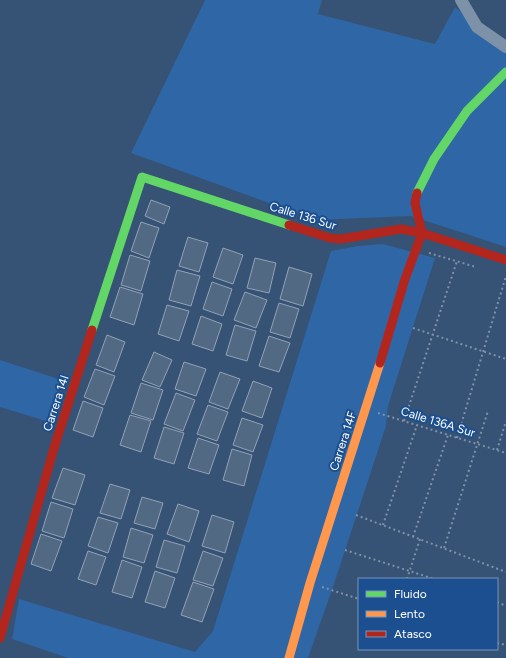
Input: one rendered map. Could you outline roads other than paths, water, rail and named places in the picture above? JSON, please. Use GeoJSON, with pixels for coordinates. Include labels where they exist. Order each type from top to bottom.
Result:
{"type":"FeatureCollection","features":[{"type":"Feature","properties":{"kind":"street"},"geometry":{"type":"LineString","coordinates":[[461,0],[477,27],[506,47]]}},
{"type":"Feature","properties":{"kind":"street"},"geometry":{"type":"LineString","coordinates":[[422,233],[415,203],[416,193],[434,159],[467,111],[506,72]]}},
{"type":"Feature","properties":{"kind":"street","name":"Calle 136 Sur"},"geometry":{"type":"LineString","coordinates":[[142,177],[330,238],[341,239],[401,229],[422,233],[506,260]]}},
{"type":"Feature","properties":{"kind":"street","name":"Carrera 14I"},"geometry":{"type":"LineString","coordinates":[[0,638],[54,448],[142,177]]}},
{"type":"Feature","properties":{"kind":"street","name":"Carrera 14F"},"geometry":{"type":"LineString","coordinates":[[288,658],[405,279],[422,233]]}}]}
